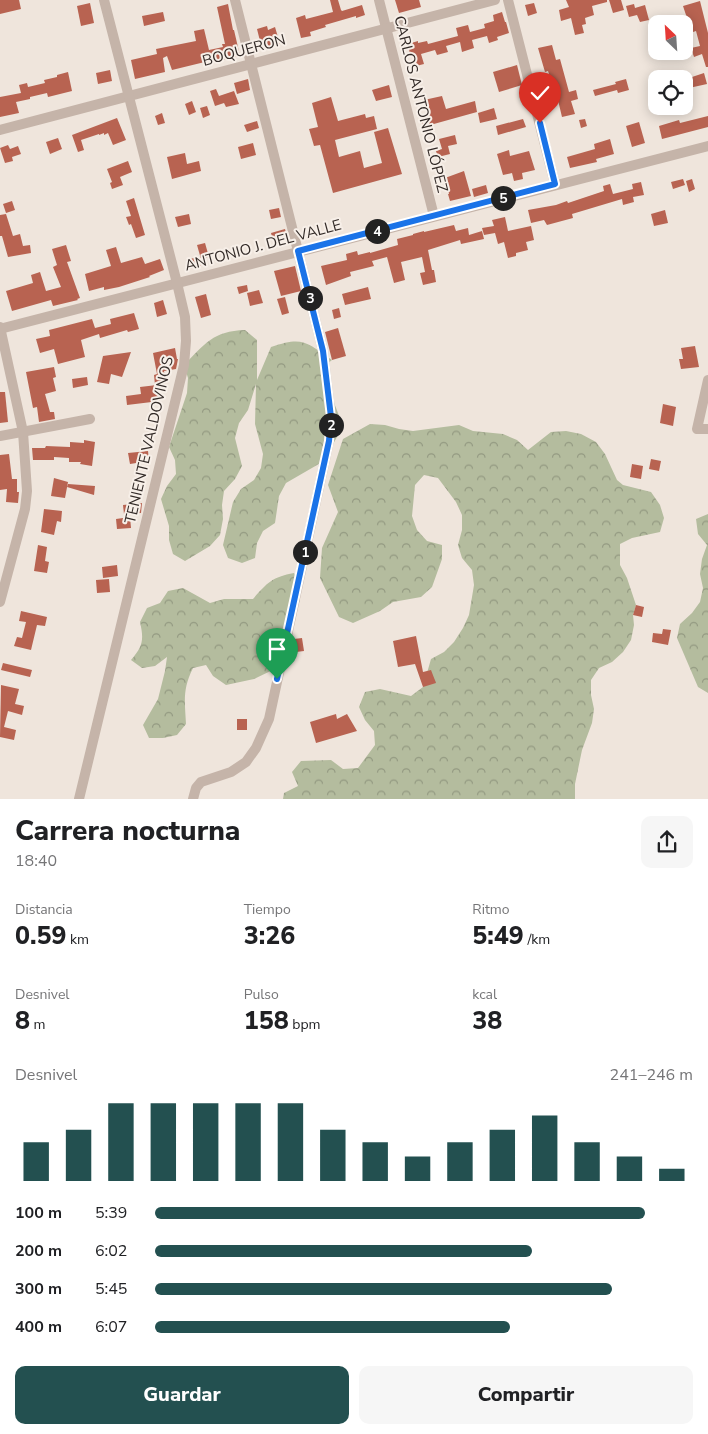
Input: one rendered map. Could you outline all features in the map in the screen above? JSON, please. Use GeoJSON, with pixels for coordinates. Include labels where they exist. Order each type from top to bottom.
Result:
{"type":"FeatureCollection","features":[{"type":"Feature","properties":{"kind":"street","name":"TENIENTE VALDOVINOS"},"geometry":{"type":"LineString","coordinates":[[79,799],[184,365],[186,340],[184,317],[177,283],[104,0]]}},
{"type":"Feature","properties":{"kind":"street"},"geometry":{"type":"LineString","coordinates":[[193,799],[196,788],[201,782],[231,772],[246,762],[256,748],[269,719],[329,441],[331,417],[323,351],[235,0]]}},
{"type":"Feature","properties":{"kind":"street","name":"CARLOS ANTONIO LÓPEZ"},"geometry":{"type":"LineString","coordinates":[[380,0],[434,216]]}},
{"type":"Feature","properties":{"kind":"street","name":"BOQUERON"},"geometry":{"type":"LineString","coordinates":[[0,130],[495,0]]}},
{"type":"Feature","properties":{"kind":"street"},"geometry":{"type":"LineString","coordinates":[[508,0],[555,184]]}},
{"type":"Feature","properties":{"kind":"street","name":"ANTONIO J. DEL VALLE"},"geometry":{"type":"LineString","coordinates":[[0,328],[708,146]]}},
{"type":"Feature","properties":{"kind":"street"},"geometry":{"type":"LineString","coordinates":[[0,328],[23,432],[27,491],[25,509],[1,591],[0,602]]}},
{"type":"Feature","properties":{"kind":"street"},"geometry":{"type":"LineString","coordinates":[[708,380],[697,429],[708,429]]}},
{"type":"Feature","properties":{"kind":"street"},"geometry":{"type":"LineString","coordinates":[[0,436],[90,419]]}},
{"type":"Feature","properties":{"kind":"green space"},"geometry":{"type":"Polygon","coordinates":[[[245,330],[257,340],[257,380],[271,347],[282,344],[290,342],[304,343],[332,360],[327,364],[330,392],[341,421],[338,435],[324,461],[286,483],[279,496],[275,523],[263,531],[257,543],[255,558],[242,563],[228,558],[223,545],[233,502],[241,489],[254,480],[261,468],[263,454],[255,424],[256,384],[248,410],[239,423],[235,438],[242,466],[235,479],[224,491],[223,519],[220,535],[210,546],[185,561],[173,554],[169,540],[169,526],[161,499],[167,486],[176,474],[175,460],[169,447],[187,393],[188,378],[184,365],[210,340],[225,333],[245,330]]]}},
{"type":"Feature","properties":{"kind":"green space"},"geometry":{"type":"Polygon","coordinates":[[[370,424],[413,431],[459,425],[473,431],[503,434],[517,440],[528,450],[551,432],[566,431],[581,434],[596,442],[605,454],[617,480],[623,485],[651,492],[660,505],[664,518],[660,532],[632,538],[620,544],[620,565],[627,578],[636,605],[633,615],[634,625],[631,640],[623,652],[612,662],[599,668],[591,680],[591,695],[594,709],[592,723],[582,750],[575,784],[575,799],[283,799],[284,793],[298,786],[292,772],[301,761],[331,760],[343,769],[358,768],[375,745],[374,731],[365,720],[359,707],[365,692],[380,689],[411,696],[423,687],[431,659],[444,652],[454,642],[469,615],[474,585],[472,570],[462,558],[458,545],[462,530],[462,515],[456,502],[438,478],[424,475],[415,485],[412,516],[417,530],[427,541],[442,545],[442,559],[432,587],[421,597],[393,602],[380,611],[353,623],[339,617],[320,578],[322,548],[338,512],[328,485],[343,439],[370,424]]]}},
{"type":"Feature","properties":{"kind":"green space"},"geometry":{"type":"Polygon","coordinates":[[[708,514],[708,693],[698,687],[677,638],[680,624],[700,602],[703,588],[700,574],[702,559],[707,545],[698,534],[696,519],[708,514]]]}},
{"type":"Feature","properties":{"kind":"green space"},"geometry":{"type":"Polygon","coordinates":[[[294,573],[300,586],[300,600],[295,614],[285,624],[279,637],[281,666],[254,679],[226,685],[213,676],[206,665],[193,668],[186,690],[186,724],[177,735],[149,738],[143,725],[158,699],[167,657],[155,666],[142,668],[131,660],[142,642],[140,622],[147,608],[160,603],[168,591],[183,588],[210,603],[224,599],[253,599],[270,582],[280,576],[294,573]]]}},
{"type":"Feature","properties":{"kind":"building"},"geometry":{"type":"Polygon","coordinates":[[[0,0],[19,0],[21,9],[0,14],[0,0]]]}},
{"type":"Feature","properties":{"kind":"building"},"geometry":{"type":"Polygon","coordinates":[[[330,0],[338,0],[342,11],[362,5],[365,15],[325,25],[326,27],[310,32],[311,36],[301,38],[296,18],[305,15],[306,19],[333,12],[330,0]]]}},
{"type":"Feature","properties":{"kind":"building"},"geometry":{"type":"Polygon","coordinates":[[[395,0],[419,0],[421,7],[399,13],[395,0]]]}},
{"type":"Feature","properties":{"kind":"building"},"geometry":{"type":"Polygon","coordinates":[[[566,0],[607,0],[607,2],[592,6],[594,15],[585,18],[586,24],[582,25],[584,33],[575,35],[571,18],[561,21],[559,10],[569,7],[566,0]]]}},
{"type":"Feature","properties":{"kind":"building"},"geometry":{"type":"Polygon","coordinates":[[[609,0],[621,0],[624,10],[613,13],[609,0]]]}},
{"type":"Feature","properties":{"kind":"building"},"geometry":{"type":"Polygon","coordinates":[[[700,1],[708,33],[708,67],[706,67],[702,54],[694,57],[693,48],[700,46],[696,31],[693,32],[693,15],[686,15],[683,6],[700,1]]]}},
{"type":"Feature","properties":{"kind":"building"},"geometry":{"type":"Polygon","coordinates":[[[90,3],[94,23],[81,26],[77,6],[90,3]]]}},
{"type":"Feature","properties":{"kind":"building"},"geometry":{"type":"Polygon","coordinates":[[[534,3],[537,13],[528,16],[525,5],[534,3]]]}},
{"type":"Feature","properties":{"kind":"building"},"geometry":{"type":"Polygon","coordinates":[[[228,4],[240,56],[214,62],[213,60],[172,70],[167,56],[163,58],[165,72],[135,79],[131,60],[157,54],[156,49],[196,41],[194,31],[204,29],[209,50],[223,47],[222,44],[225,44],[217,7],[228,4]]]}},
{"type":"Feature","properties":{"kind":"building"},"geometry":{"type":"Polygon","coordinates":[[[634,4],[635,8],[645,5],[648,20],[640,22],[637,15],[629,17],[626,6],[634,4]]]}},
{"type":"Feature","properties":{"kind":"building"},"geometry":{"type":"Polygon","coordinates":[[[163,12],[165,21],[144,26],[142,16],[163,12]]]}},
{"type":"Feature","properties":{"kind":"building"},"geometry":{"type":"Polygon","coordinates":[[[502,12],[509,33],[497,37],[498,40],[489,43],[487,36],[472,40],[474,48],[462,52],[460,42],[446,46],[448,52],[437,55],[435,50],[421,54],[424,64],[416,66],[413,54],[410,54],[408,44],[427,41],[428,44],[458,36],[456,28],[468,25],[470,32],[485,28],[484,24],[494,21],[493,15],[502,12]]]}},
{"type":"Feature","properties":{"kind":"building"},"geometry":{"type":"Polygon","coordinates":[[[267,26],[268,30],[275,27],[280,44],[262,49],[257,29],[267,26]]]}},
{"type":"Feature","properties":{"kind":"building"},"geometry":{"type":"Polygon","coordinates":[[[552,45],[556,60],[560,59],[569,92],[576,90],[578,99],[571,101],[575,114],[562,117],[556,92],[548,71],[545,72],[538,48],[552,45]]]}},
{"type":"Feature","properties":{"kind":"building"},"geometry":{"type":"Polygon","coordinates":[[[517,65],[522,85],[499,92],[493,72],[517,65]]]}},
{"type":"Feature","properties":{"kind":"building"},"geometry":{"type":"Polygon","coordinates":[[[110,70],[112,81],[98,84],[96,73],[110,70]]]}},
{"type":"Feature","properties":{"kind":"building"},"geometry":{"type":"Polygon","coordinates":[[[68,72],[72,91],[48,97],[47,93],[16,102],[19,113],[0,117],[0,97],[21,93],[19,85],[27,83],[28,87],[45,83],[44,80],[68,72]]]}},
{"type":"Feature","properties":{"kind":"building"},"geometry":{"type":"Polygon","coordinates":[[[704,73],[707,84],[693,87],[693,77],[704,73]]]}},
{"type":"Feature","properties":{"kind":"building"},"geometry":{"type":"Polygon","coordinates":[[[248,79],[250,90],[237,94],[234,83],[248,79]]]}},
{"type":"Feature","properties":{"kind":"building"},"geometry":{"type":"Polygon","coordinates":[[[626,79],[629,90],[618,93],[617,90],[595,96],[593,90],[616,84],[615,82],[626,79]]]}},
{"type":"Feature","properties":{"kind":"building"},"geometry":{"type":"Polygon","coordinates":[[[389,85],[392,97],[376,101],[372,90],[389,85]]]}},
{"type":"Feature","properties":{"kind":"building"},"geometry":{"type":"Polygon","coordinates":[[[216,89],[219,96],[234,91],[239,104],[226,107],[224,103],[215,106],[210,91],[216,89]]]}},
{"type":"Feature","properties":{"kind":"building"},"geometry":{"type":"Polygon","coordinates":[[[442,96],[446,109],[475,101],[477,112],[423,127],[420,116],[428,114],[424,100],[442,96]]]}},
{"type":"Feature","properties":{"kind":"building"},"geometry":{"type":"Polygon","coordinates":[[[331,97],[338,121],[365,114],[366,118],[374,116],[377,129],[335,140],[339,157],[360,151],[364,168],[382,163],[374,132],[388,128],[402,174],[333,193],[320,145],[314,146],[309,129],[318,127],[312,103],[331,97]]]}},
{"type":"Feature","properties":{"kind":"building"},"geometry":{"type":"Polygon","coordinates":[[[192,101],[196,112],[189,115],[185,104],[192,101]]]}},
{"type":"Feature","properties":{"kind":"building"},"geometry":{"type":"Polygon","coordinates":[[[207,106],[210,115],[203,118],[200,108],[207,106]]]}},
{"type":"Feature","properties":{"kind":"building"},"geometry":{"type":"Polygon","coordinates":[[[494,108],[497,119],[480,123],[478,113],[494,108]]]}},
{"type":"Feature","properties":{"kind":"building"},"geometry":{"type":"Polygon","coordinates":[[[162,113],[165,123],[158,125],[155,116],[162,113]]]}},
{"type":"Feature","properties":{"kind":"building"},"geometry":{"type":"Polygon","coordinates":[[[708,116],[708,127],[662,139],[659,126],[679,120],[680,123],[708,116]]]}},
{"type":"Feature","properties":{"kind":"building"},"geometry":{"type":"Polygon","coordinates":[[[117,118],[126,140],[113,145],[108,133],[104,135],[104,133],[99,134],[81,140],[84,150],[78,152],[72,135],[117,118]]]}},
{"type":"Feature","properties":{"kind":"building"},"geometry":{"type":"Polygon","coordinates":[[[523,119],[526,127],[498,135],[496,126],[523,119]]]}},
{"type":"Feature","properties":{"kind":"building"},"geometry":{"type":"Polygon","coordinates":[[[585,119],[587,126],[581,128],[579,120],[585,119]]]}},
{"type":"Feature","properties":{"kind":"building"},"geometry":{"type":"Polygon","coordinates":[[[257,121],[259,128],[247,132],[244,125],[257,121]]]}},
{"type":"Feature","properties":{"kind":"building"},"geometry":{"type":"Polygon","coordinates":[[[639,122],[645,143],[632,147],[626,126],[639,122]]]}},
{"type":"Feature","properties":{"kind":"building"},"geometry":{"type":"Polygon","coordinates":[[[455,135],[457,144],[448,146],[450,154],[438,157],[436,151],[442,149],[439,139],[455,135]]]}},
{"type":"Feature","properties":{"kind":"building"},"geometry":{"type":"Polygon","coordinates":[[[58,138],[62,149],[50,154],[46,142],[58,138]]]}},
{"type":"Feature","properties":{"kind":"building"},"geometry":{"type":"Polygon","coordinates":[[[610,139],[614,154],[596,159],[597,162],[570,168],[567,157],[595,149],[594,144],[610,139]]]}},
{"type":"Feature","properties":{"kind":"building"},"geometry":{"type":"Polygon","coordinates":[[[253,143],[256,155],[241,159],[238,147],[253,143]]]}},
{"type":"Feature","properties":{"kind":"building"},"geometry":{"type":"Polygon","coordinates":[[[8,145],[10,149],[18,146],[21,154],[12,157],[13,161],[5,163],[0,148],[8,145]]]}},
{"type":"Feature","properties":{"kind":"building"},"geometry":{"type":"Polygon","coordinates":[[[509,150],[510,156],[529,151],[535,170],[522,173],[523,179],[514,181],[512,173],[503,175],[497,154],[509,150]]]}},
{"type":"Feature","properties":{"kind":"building"},"geometry":{"type":"Polygon","coordinates":[[[185,153],[187,164],[199,161],[201,171],[172,179],[167,157],[185,153]]]}},
{"type":"Feature","properties":{"kind":"building"},"geometry":{"type":"Polygon","coordinates":[[[128,161],[132,172],[120,177],[123,185],[112,189],[110,183],[112,182],[107,169],[128,161]]]}},
{"type":"Feature","properties":{"kind":"building"},"geometry":{"type":"Polygon","coordinates":[[[464,171],[471,196],[450,201],[445,178],[464,171]]]}},
{"type":"Feature","properties":{"kind":"building"},"geometry":{"type":"Polygon","coordinates":[[[683,179],[685,185],[673,189],[671,182],[683,179]]]}},
{"type":"Feature","properties":{"kind":"building"},"geometry":{"type":"Polygon","coordinates":[[[692,179],[695,189],[689,192],[686,181],[692,179]]]}},
{"type":"Feature","properties":{"kind":"building"},"geometry":{"type":"Polygon","coordinates":[[[641,182],[644,195],[633,197],[634,202],[623,205],[622,199],[572,214],[573,218],[547,225],[544,220],[531,223],[528,210],[567,201],[568,203],[604,191],[603,186],[610,184],[613,194],[633,189],[632,184],[641,182]]]}},
{"type":"Feature","properties":{"kind":"building"},"geometry":{"type":"Polygon","coordinates":[[[486,185],[488,193],[474,197],[472,189],[486,185]]]}},
{"type":"Feature","properties":{"kind":"building"},"geometry":{"type":"Polygon","coordinates":[[[134,198],[145,235],[136,238],[131,224],[129,225],[126,217],[131,216],[126,201],[134,198]]]}},
{"type":"Feature","properties":{"kind":"building"},"geometry":{"type":"Polygon","coordinates":[[[12,201],[15,210],[6,213],[3,204],[12,201]]]}},
{"type":"Feature","properties":{"kind":"building"},"geometry":{"type":"Polygon","coordinates":[[[279,208],[281,217],[271,219],[269,210],[279,208]]]}},
{"type":"Feature","properties":{"kind":"building"},"geometry":{"type":"Polygon","coordinates":[[[665,210],[668,223],[654,226],[651,214],[665,210]]]}},
{"type":"Feature","properties":{"kind":"building"},"geometry":{"type":"Polygon","coordinates":[[[6,214],[13,236],[20,234],[23,246],[30,245],[31,253],[8,257],[2,236],[0,236],[0,215],[6,214]]]}},
{"type":"Feature","properties":{"kind":"building"},"geometry":{"type":"Polygon","coordinates":[[[189,214],[191,224],[178,227],[175,217],[189,214]]]}},
{"type":"Feature","properties":{"kind":"building"},"geometry":{"type":"Polygon","coordinates":[[[505,217],[508,231],[531,226],[534,240],[526,242],[528,250],[516,253],[516,256],[508,258],[504,242],[498,244],[495,233],[484,235],[482,228],[494,226],[492,220],[505,217]]]}},
{"type":"Feature","properties":{"kind":"building"},"geometry":{"type":"Polygon","coordinates":[[[454,225],[456,231],[468,228],[469,235],[482,231],[484,239],[461,244],[460,240],[428,250],[436,282],[423,285],[420,273],[425,272],[422,257],[401,262],[405,280],[394,283],[387,257],[372,261],[374,266],[350,272],[351,276],[326,285],[321,266],[347,260],[346,254],[357,251],[358,255],[370,253],[398,245],[397,239],[454,225]]]}},
{"type":"Feature","properties":{"kind":"building"},"geometry":{"type":"Polygon","coordinates":[[[285,229],[288,241],[274,244],[271,233],[285,229]]]}},
{"type":"Feature","properties":{"kind":"building"},"geometry":{"type":"Polygon","coordinates":[[[205,243],[209,257],[201,259],[197,245],[205,243]]]}},
{"type":"Feature","properties":{"kind":"building"},"geometry":{"type":"Polygon","coordinates":[[[66,245],[71,261],[67,262],[80,298],[53,306],[51,300],[12,311],[6,291],[33,283],[31,275],[40,272],[46,291],[61,287],[53,267],[57,265],[52,249],[66,245]]]}},
{"type":"Feature","properties":{"kind":"building"},"geometry":{"type":"Polygon","coordinates":[[[116,247],[121,263],[142,257],[145,264],[160,259],[164,270],[150,277],[119,287],[104,290],[104,287],[89,291],[85,274],[111,266],[106,250],[116,247]]]}},
{"type":"Feature","properties":{"kind":"building"},"geometry":{"type":"Polygon","coordinates":[[[198,257],[201,266],[188,269],[186,260],[198,257]]]}},
{"type":"Feature","properties":{"kind":"building"},"geometry":{"type":"Polygon","coordinates":[[[295,266],[301,291],[281,296],[274,271],[295,266]]]}},
{"type":"Feature","properties":{"kind":"building"},"geometry":{"type":"Polygon","coordinates":[[[247,285],[248,291],[239,294],[237,287],[247,285]]]}},
{"type":"Feature","properties":{"kind":"building"},"geometry":{"type":"Polygon","coordinates":[[[368,287],[371,299],[345,305],[342,294],[368,287]]]}},
{"type":"Feature","properties":{"kind":"building"},"geometry":{"type":"Polygon","coordinates":[[[259,290],[263,303],[250,306],[247,293],[259,290]]]}},
{"type":"Feature","properties":{"kind":"building"},"geometry":{"type":"Polygon","coordinates":[[[206,294],[211,315],[201,318],[195,297],[206,294]]]}},
{"type":"Feature","properties":{"kind":"building"},"geometry":{"type":"Polygon","coordinates":[[[285,297],[289,313],[282,315],[277,299],[285,297]]]}},
{"type":"Feature","properties":{"kind":"building"},"geometry":{"type":"Polygon","coordinates":[[[163,300],[167,314],[157,317],[154,303],[163,300]]]}},
{"type":"Feature","properties":{"kind":"building"},"geometry":{"type":"Polygon","coordinates":[[[339,308],[341,317],[334,319],[332,310],[339,308]]]}},
{"type":"Feature","properties":{"kind":"building"},"geometry":{"type":"Polygon","coordinates":[[[134,313],[139,329],[128,332],[127,330],[100,338],[99,334],[81,340],[85,357],[58,364],[54,349],[40,353],[36,339],[50,336],[49,330],[92,319],[95,328],[111,324],[110,319],[134,313]]]}},
{"type":"Feature","properties":{"kind":"building"},"geometry":{"type":"Polygon","coordinates":[[[338,328],[346,356],[332,360],[325,332],[338,328]]]}},
{"type":"Feature","properties":{"kind":"building"},"geometry":{"type":"Polygon","coordinates":[[[695,346],[699,367],[681,369],[679,359],[683,359],[681,348],[695,346]]]}},
{"type":"Feature","properties":{"kind":"building"},"geometry":{"type":"Polygon","coordinates":[[[175,348],[178,359],[176,369],[164,371],[166,383],[155,385],[154,375],[157,374],[153,353],[175,348]]]}},
{"type":"Feature","properties":{"kind":"building"},"geometry":{"type":"Polygon","coordinates":[[[131,352],[122,377],[111,374],[109,384],[97,382],[103,356],[131,352]]]}},
{"type":"Feature","properties":{"kind":"building"},"geometry":{"type":"Polygon","coordinates":[[[54,367],[56,377],[53,378],[56,391],[45,394],[50,412],[54,412],[55,419],[39,422],[37,407],[33,408],[26,372],[54,367]]]}},
{"type":"Feature","properties":{"kind":"building"},"geometry":{"type":"Polygon","coordinates":[[[87,377],[88,385],[73,388],[72,379],[87,377]]]}},
{"type":"Feature","properties":{"kind":"building"},"geometry":{"type":"Polygon","coordinates":[[[157,385],[160,401],[127,405],[126,396],[141,394],[140,387],[157,385]]]}},
{"type":"Feature","properties":{"kind":"building"},"geometry":{"type":"Polygon","coordinates":[[[0,392],[5,392],[8,422],[0,423],[0,392]]]}},
{"type":"Feature","properties":{"kind":"building"},"geometry":{"type":"Polygon","coordinates":[[[663,404],[676,407],[673,426],[660,423],[663,404]]]}},
{"type":"Feature","properties":{"kind":"building"},"geometry":{"type":"Polygon","coordinates":[[[84,440],[95,442],[92,466],[80,464],[81,462],[69,462],[69,458],[54,457],[54,460],[33,460],[32,448],[45,448],[46,446],[70,447],[70,442],[84,443],[84,440]]]}},
{"type":"Feature","properties":{"kind":"building"},"geometry":{"type":"Polygon","coordinates":[[[148,451],[149,461],[130,464],[128,453],[148,451]]]}},
{"type":"Feature","properties":{"kind":"building"},"geometry":{"type":"Polygon","coordinates":[[[9,454],[12,479],[17,479],[18,503],[6,502],[7,489],[0,490],[0,455],[9,454]]]}},
{"type":"Feature","properties":{"kind":"building"},"geometry":{"type":"Polygon","coordinates":[[[651,459],[661,461],[659,471],[649,469],[651,459]]]}},
{"type":"Feature","properties":{"kind":"building"},"geometry":{"type":"Polygon","coordinates":[[[632,464],[643,466],[641,479],[630,477],[632,464]]]}},
{"type":"Feature","properties":{"kind":"building"},"geometry":{"type":"Polygon","coordinates":[[[54,478],[68,482],[65,498],[51,496],[54,478]]]}},
{"type":"Feature","properties":{"kind":"building"},"geometry":{"type":"Polygon","coordinates":[[[68,484],[95,486],[94,495],[67,487],[68,484]]]}},
{"type":"Feature","properties":{"kind":"building"},"geometry":{"type":"Polygon","coordinates":[[[142,503],[141,513],[124,514],[123,505],[142,503]]]}},
{"type":"Feature","properties":{"kind":"building"},"geometry":{"type":"Polygon","coordinates":[[[44,509],[62,511],[61,522],[57,521],[54,535],[41,532],[44,509]]]}},
{"type":"Feature","properties":{"kind":"building"},"geometry":{"type":"Polygon","coordinates":[[[130,517],[131,528],[117,529],[116,519],[130,517]]]}},
{"type":"Feature","properties":{"kind":"building"},"geometry":{"type":"Polygon","coordinates":[[[38,545],[47,547],[45,561],[49,562],[47,573],[34,571],[38,545]]]}},
{"type":"Feature","properties":{"kind":"building"},"geometry":{"type":"Polygon","coordinates":[[[117,565],[118,576],[103,578],[102,567],[117,565]]]}},
{"type":"Feature","properties":{"kind":"building"},"geometry":{"type":"Polygon","coordinates":[[[109,579],[110,592],[97,593],[96,580],[109,579]]]}},
{"type":"Feature","properties":{"kind":"building"},"geometry":{"type":"Polygon","coordinates":[[[636,605],[644,607],[642,617],[633,615],[636,605]]]}},
{"type":"Feature","properties":{"kind":"building"},"geometry":{"type":"Polygon","coordinates":[[[21,611],[47,617],[45,626],[37,625],[31,650],[14,646],[17,637],[22,638],[26,622],[19,621],[21,611]]]}},
{"type":"Feature","properties":{"kind":"building"},"geometry":{"type":"Polygon","coordinates":[[[663,629],[671,630],[668,645],[652,642],[653,633],[662,634],[663,629]]]}},
{"type":"Feature","properties":{"kind":"building"},"geometry":{"type":"Polygon","coordinates":[[[416,636],[423,672],[431,670],[436,683],[423,687],[415,664],[398,667],[393,641],[416,636]]]}},
{"type":"Feature","properties":{"kind":"building"},"geometry":{"type":"Polygon","coordinates":[[[302,638],[304,651],[296,652],[294,639],[302,638]]]}},
{"type":"Feature","properties":{"kind":"building"},"geometry":{"type":"Polygon","coordinates":[[[3,663],[32,670],[30,677],[1,670],[3,663]]]}},
{"type":"Feature","properties":{"kind":"building"},"geometry":{"type":"Polygon","coordinates":[[[1,685],[19,689],[15,704],[24,706],[22,715],[8,711],[4,727],[16,730],[14,740],[0,737],[1,685]]]}},
{"type":"Feature","properties":{"kind":"building"},"geometry":{"type":"Polygon","coordinates":[[[336,714],[337,719],[347,714],[357,731],[316,743],[310,722],[336,714]]]}},
{"type":"Feature","properties":{"kind":"building"},"geometry":{"type":"Polygon","coordinates":[[[237,719],[247,719],[247,730],[237,730],[237,719]]]}},
{"type":"Feature","properties":{"kind":"route"},"geometry":{"type":"LineString","coordinates":[[277,679],[329,441],[331,417],[323,351],[298,251],[555,184],[540,123]]}}]}
